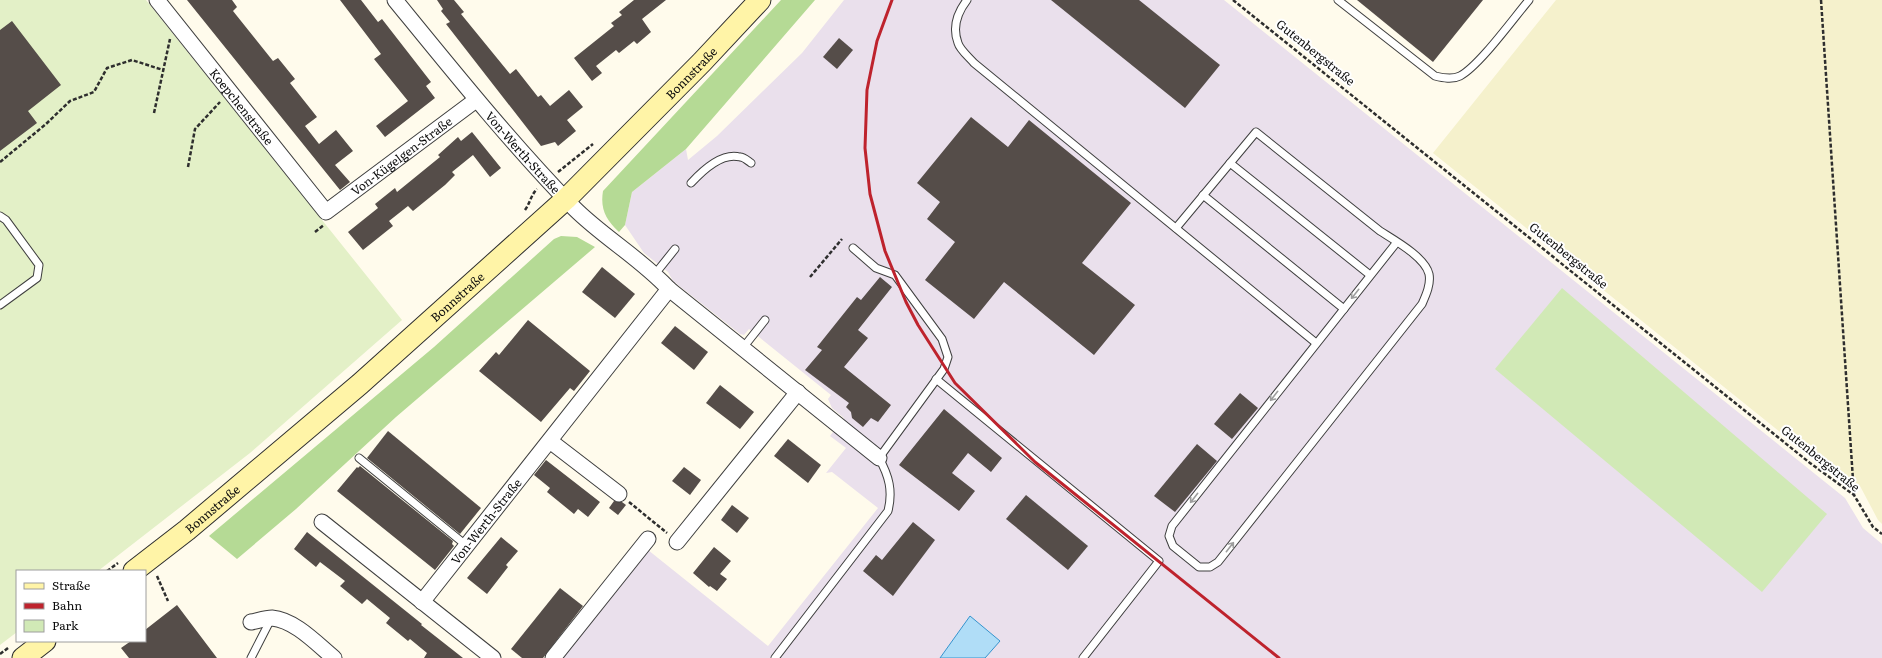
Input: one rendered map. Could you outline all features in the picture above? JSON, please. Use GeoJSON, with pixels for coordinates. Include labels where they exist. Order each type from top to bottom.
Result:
{"type":"FeatureCollection","features":[{"type":"Feature","properties":{"kind":"main road","name":"Bonnstraße"},"geometry":{"type":"LineString","coordinates":[[134,564],[187,530],[360,384],[566,199],[702,62],[760,0]]}},
{"type":"Feature","properties":{"kind":"main road"},"geometry":{"type":"LineString","coordinates":[[23,658],[44,642]]}},
{"type":"Feature","properties":{"kind":"street","name":"Koepchenstraße"},"geometry":{"type":"LineString","coordinates":[[157,0],[231,90],[326,212]]}},
{"type":"Feature","properties":{"kind":"street","name":"Von-Werth-Straße"},"geometry":{"type":"LineString","coordinates":[[395,0],[476,100],[547,180],[575,209],[655,274],[669,289],[742,349],[798,392],[879,458]]}},
{"type":"Feature","properties":{"kind":"street","name":"Von-Kügelgen-Straße"},"geometry":{"type":"LineString","coordinates":[[326,212],[476,100]]}},
{"type":"Feature","properties":{"kind":"street","name":"Von-Werth-Straße"},"geometry":{"type":"LineString","coordinates":[[422,602],[669,289]]}},
{"type":"Feature","properties":{"kind":"street"},"geometry":{"type":"LineString","coordinates":[[677,542],[798,392]]}},
{"type":"Feature","properties":{"kind":"street"},"geometry":{"type":"LineString","coordinates":[[550,441],[619,494]]}},
{"type":"Feature","properties":{"kind":"street"},"geometry":{"type":"LineString","coordinates":[[322,522],[494,658]]}},
{"type":"Feature","properties":{"kind":"street"},"geometry":{"type":"LineString","coordinates":[[553,658],[648,539]]}},
{"type":"Feature","properties":{"kind":"street"},"geometry":{"type":"LineString","coordinates":[[250,622],[271,618],[284,621],[300,631],[334,658]]}},
{"type":"Feature","properties":{"kind":"lane"},"geometry":{"type":"LineString","coordinates":[[967,0],[958,10],[955,27],[958,44],[974,63],[1316,343]]}},
{"type":"Feature","properties":{"kind":"lane"},"geometry":{"type":"LineString","coordinates":[[1338,0],[1435,76],[1445,79],[1459,77],[1471,68],[1529,0]]}},
{"type":"Feature","properties":{"kind":"lane"},"geometry":{"type":"LineString","coordinates":[[1176,228],[1256,132],[1380,231],[1397,242],[1424,262],[1429,274],[1428,289],[1422,304],[1218,562],[1210,567],[1200,567],[1173,546],[1169,536],[1172,526],[1397,242]]}},
{"type":"Feature","properties":{"kind":"lane"},"geometry":{"type":"LineString","coordinates":[[691,183],[702,171],[731,156],[741,157],[751,163]]}},
{"type":"Feature","properties":{"kind":"lane"},"geometry":{"type":"LineString","coordinates":[[1230,163],[1370,275]]}},
{"type":"Feature","properties":{"kind":"lane"},"geometry":{"type":"LineString","coordinates":[[1203,195],[1344,309]]}},
{"type":"Feature","properties":{"kind":"lane"},"geometry":{"type":"LineString","coordinates":[[0,216],[6,220],[39,265],[37,278],[0,305]]}},
{"type":"Feature","properties":{"kind":"lane"},"geometry":{"type":"LineString","coordinates":[[775,658],[888,511],[891,500],[888,475],[879,458],[944,369],[948,357],[942,339],[895,275],[876,268],[853,248]]}},
{"type":"Feature","properties":{"kind":"lane"},"geometry":{"type":"LineString","coordinates":[[655,274],[675,249]]}},
{"type":"Feature","properties":{"kind":"lane"},"geometry":{"type":"LineString","coordinates":[[742,349],[765,320]]}},
{"type":"Feature","properties":{"kind":"lane"},"geometry":{"type":"LineString","coordinates":[[936,379],[1159,561],[1083,658]]}},
{"type":"Feature","properties":{"kind":"lane"},"geometry":{"type":"LineString","coordinates":[[359,458],[467,546]]}},
{"type":"Feature","properties":{"kind":"lane"},"geometry":{"type":"LineString","coordinates":[[251,658],[271,618]]}},
{"type":"Feature","properties":{"kind":"path","name":"Gutenbergstraße"},"geometry":{"type":"LineString","coordinates":[[1233,0],[1810,463],[1854,495],[1873,527],[1882,534]]}},
{"type":"Feature","properties":{"kind":"path"},"geometry":{"type":"LineString","coordinates":[[1821,0],[1854,495]]}},
{"type":"Feature","properties":{"kind":"path"},"geometry":{"type":"LineString","coordinates":[[154,113],[174,21]]}},
{"type":"Feature","properties":{"kind":"path"},"geometry":{"type":"LineString","coordinates":[[0,162],[46,124],[70,100],[94,92],[107,68],[132,60],[163,70]]}},
{"type":"Feature","properties":{"kind":"path"},"geometry":{"type":"LineString","coordinates":[[188,167],[195,129],[231,90]]}},
{"type":"Feature","properties":{"kind":"path"},"geometry":{"type":"LineString","coordinates":[[522,216],[530,204],[532,194],[547,180],[596,142]]}},
{"type":"Feature","properties":{"kind":"path"},"geometry":{"type":"LineString","coordinates":[[810,277],[842,238]]}},
{"type":"Feature","properties":{"kind":"path"},"geometry":{"type":"LineString","coordinates":[[619,494],[677,542]]}},
{"type":"Feature","properties":{"kind":"path"},"geometry":{"type":"LineString","coordinates":[[111,570],[134,564]]}},
{"type":"Feature","properties":{"kind":"path"},"geometry":{"type":"LineString","coordinates":[[146,577],[168,601]]}},
{"type":"Feature","properties":{"kind":"shaded area"},"geometry":{"type":"Polygon","coordinates":[[[844,0],[1224,0],[1845,498],[1863,528],[1882,544],[1882,658],[561,658],[648,550],[768,646],[878,508],[832,472],[826,473],[846,448],[830,436],[844,418],[832,408],[828,399],[831,395],[749,329],[744,335],[740,334],[673,281],[668,272],[644,253],[625,225],[632,192],[686,149],[688,160],[717,136],[802,53],[844,0]]]}},
{"type":"Feature","properties":{"kind":"shaded area"},"geometry":{"type":"Polygon","coordinates":[[[1556,0],[1882,0],[1882,524],[1878,520],[1860,486],[1836,477],[1433,153],[1556,0]]]}},
{"type":"Feature","properties":{"kind":"green space"},"geometry":{"type":"Polygon","coordinates":[[[0,0],[146,0],[402,320],[250,453],[99,570],[16,570],[16,633],[0,645],[0,0]]]}},
{"type":"Feature","properties":{"kind":"green space"},"geometry":{"type":"Polygon","coordinates":[[[781,0],[815,0],[686,149],[632,192],[625,225],[619,232],[607,218],[603,209],[603,191],[781,0]]]}},
{"type":"Feature","properties":{"kind":"green space"},"geometry":{"type":"Polygon","coordinates":[[[561,236],[577,237],[595,247],[396,417],[296,509],[237,559],[209,536],[434,347],[554,239],[561,236]]]}},
{"type":"Feature","properties":{"kind":"green space"},"geometry":{"type":"Polygon","coordinates":[[[1562,288],[1827,514],[1762,592],[1495,369],[1562,288]]]}},
{"type":"Feature","properties":{"kind":"water"},"geometry":{"type":"Polygon","coordinates":[[[970,616],[1000,641],[985,658],[940,658],[970,616]]]}},
{"type":"Feature","properties":{"kind":"building"},"geometry":{"type":"Polygon","coordinates":[[[187,0],[232,0],[237,7],[233,11],[273,61],[278,58],[295,79],[290,83],[317,117],[305,126],[319,144],[336,130],[353,151],[335,165],[350,182],[340,190],[187,0]]]}},
{"type":"Feature","properties":{"kind":"building"},"geometry":{"type":"Polygon","coordinates":[[[340,0],[361,0],[378,22],[382,19],[431,82],[426,86],[435,98],[385,137],[376,126],[408,101],[374,59],[381,54],[340,0]]]}},
{"type":"Feature","properties":{"kind":"building"},"geometry":{"type":"Polygon","coordinates":[[[437,0],[454,0],[464,12],[461,14],[510,74],[516,69],[538,97],[541,95],[550,106],[569,90],[583,107],[567,120],[576,131],[558,146],[555,142],[541,146],[446,24],[450,22],[441,11],[443,9],[437,0]]]}},
{"type":"Feature","properties":{"kind":"building"},"geometry":{"type":"Polygon","coordinates":[[[634,0],[666,0],[642,19],[651,32],[637,44],[634,41],[619,53],[616,50],[596,66],[602,73],[592,81],[574,58],[614,26],[611,23],[622,15],[619,12],[634,0]]]}},
{"type":"Feature","properties":{"kind":"building"},"geometry":{"type":"Polygon","coordinates":[[[1051,0],[1139,0],[1220,65],[1185,108],[1051,0]]]}},
{"type":"Feature","properties":{"kind":"building"},"geometry":{"type":"Polygon","coordinates":[[[1357,0],[1483,0],[1433,62],[1357,0]]]}},
{"type":"Feature","properties":{"kind":"building"},"geometry":{"type":"Polygon","coordinates":[[[12,21],[61,85],[28,111],[37,123],[0,151],[0,30],[12,21]]]}},
{"type":"Feature","properties":{"kind":"building"},"geometry":{"type":"Polygon","coordinates":[[[839,38],[853,50],[837,69],[823,57],[839,38]]]}},
{"type":"Feature","properties":{"kind":"building"},"geometry":{"type":"Polygon","coordinates":[[[971,117],[1008,147],[1029,120],[1131,203],[1082,263],[1135,305],[1094,355],[1004,282],[974,319],[925,280],[955,242],[927,219],[940,202],[917,183],[971,117]]]}},
{"type":"Feature","properties":{"kind":"building"},"geometry":{"type":"Polygon","coordinates":[[[472,132],[501,168],[490,177],[473,155],[452,172],[455,175],[445,185],[413,211],[408,206],[389,221],[393,226],[363,250],[348,232],[378,208],[375,204],[395,188],[397,192],[440,157],[438,155],[458,137],[461,141],[472,132]]]}},
{"type":"Feature","properties":{"kind":"building"},"geometry":{"type":"Polygon","coordinates":[[[602,267],[635,294],[615,318],[582,292],[602,267]]]}},
{"type":"Feature","properties":{"kind":"building"},"geometry":{"type":"Polygon","coordinates":[[[880,277],[892,287],[858,330],[868,338],[844,367],[891,405],[878,422],[871,418],[863,427],[852,418],[851,412],[846,407],[849,403],[805,370],[822,350],[817,347],[857,297],[861,300],[880,277]]]}},
{"type":"Feature","properties":{"kind":"building"},"geometry":{"type":"Polygon","coordinates":[[[528,320],[590,371],[574,391],[570,388],[541,422],[479,371],[496,352],[499,355],[528,320]]]}},
{"type":"Feature","properties":{"kind":"building"},"geometry":{"type":"Polygon","coordinates":[[[675,326],[708,352],[694,370],[661,343],[675,326]]]}},
{"type":"Feature","properties":{"kind":"building"},"geometry":{"type":"Polygon","coordinates":[[[720,385],[754,412],[740,429],[706,403],[720,385]]]}},
{"type":"Feature","properties":{"kind":"building"},"geometry":{"type":"Polygon","coordinates":[[[1240,393],[1258,408],[1232,439],[1214,424],[1240,393]]]}},
{"type":"Feature","properties":{"kind":"building"},"geometry":{"type":"Polygon","coordinates":[[[944,409],[1002,458],[991,472],[968,453],[952,473],[975,491],[959,511],[899,465],[944,409]]]}},
{"type":"Feature","properties":{"kind":"building"},"geometry":{"type":"Polygon","coordinates":[[[388,431],[481,508],[460,534],[367,458],[388,431]]]}},
{"type":"Feature","properties":{"kind":"building"},"geometry":{"type":"Polygon","coordinates":[[[788,439],[821,465],[808,483],[774,456],[788,439]]]}},
{"type":"Feature","properties":{"kind":"building"},"geometry":{"type":"Polygon","coordinates":[[[1197,444],[1217,461],[1175,512],[1154,496],[1197,444]]]}},
{"type":"Feature","properties":{"kind":"building"},"geometry":{"type":"Polygon","coordinates":[[[546,460],[600,502],[588,517],[578,509],[574,514],[547,492],[550,488],[534,475],[546,460]]]}},
{"type":"Feature","properties":{"kind":"building"},"geometry":{"type":"Polygon","coordinates":[[[360,466],[453,541],[452,544],[454,546],[435,570],[337,491],[357,467],[358,468],[360,466]]]}},
{"type":"Feature","properties":{"kind":"building"},"geometry":{"type":"Polygon","coordinates":[[[684,467],[701,480],[690,495],[672,481],[684,467]]]}},
{"type":"Feature","properties":{"kind":"building"},"geometry":{"type":"Polygon","coordinates":[[[1026,495],[1088,546],[1068,570],[1006,519],[1026,495]]]}},
{"type":"Feature","properties":{"kind":"building"},"geometry":{"type":"Polygon","coordinates":[[[614,501],[622,502],[626,505],[618,515],[609,508],[614,501]]]}},
{"type":"Feature","properties":{"kind":"building"},"geometry":{"type":"Polygon","coordinates":[[[732,505],[749,518],[737,533],[721,520],[732,505]]]}},
{"type":"Feature","properties":{"kind":"building"},"geometry":{"type":"Polygon","coordinates":[[[913,522],[935,540],[893,596],[863,571],[876,555],[882,560],[913,522]]]}},
{"type":"Feature","properties":{"kind":"building"},"geometry":{"type":"Polygon","coordinates":[[[307,532],[463,658],[424,658],[427,653],[410,639],[408,641],[386,623],[390,618],[367,599],[362,604],[340,586],[345,581],[320,562],[316,567],[294,549],[307,532]]]}},
{"type":"Feature","properties":{"kind":"building"},"geometry":{"type":"Polygon","coordinates":[[[501,537],[518,551],[506,565],[508,567],[487,594],[467,578],[501,537]]]}},
{"type":"Feature","properties":{"kind":"building"},"geometry":{"type":"Polygon","coordinates":[[[714,547],[731,561],[720,574],[727,579],[717,591],[710,586],[709,587],[693,573],[714,547]]]}},
{"type":"Feature","properties":{"kind":"building"},"geometry":{"type":"Polygon","coordinates":[[[560,588],[583,606],[543,658],[522,658],[511,649],[560,588]]]}},
{"type":"Feature","properties":{"kind":"building"},"geometry":{"type":"Polygon","coordinates":[[[177,605],[217,658],[129,658],[121,648],[130,642],[146,642],[146,629],[177,605]]]}},
{"type":"Feature","properties":{"kind":"railway"},"geometry":{"type":"LineString","coordinates":[[892,0],[877,41],[867,90],[865,148],[870,194],[885,251],[906,302],[918,325],[955,383],[1035,462],[1279,658]]}}]}
